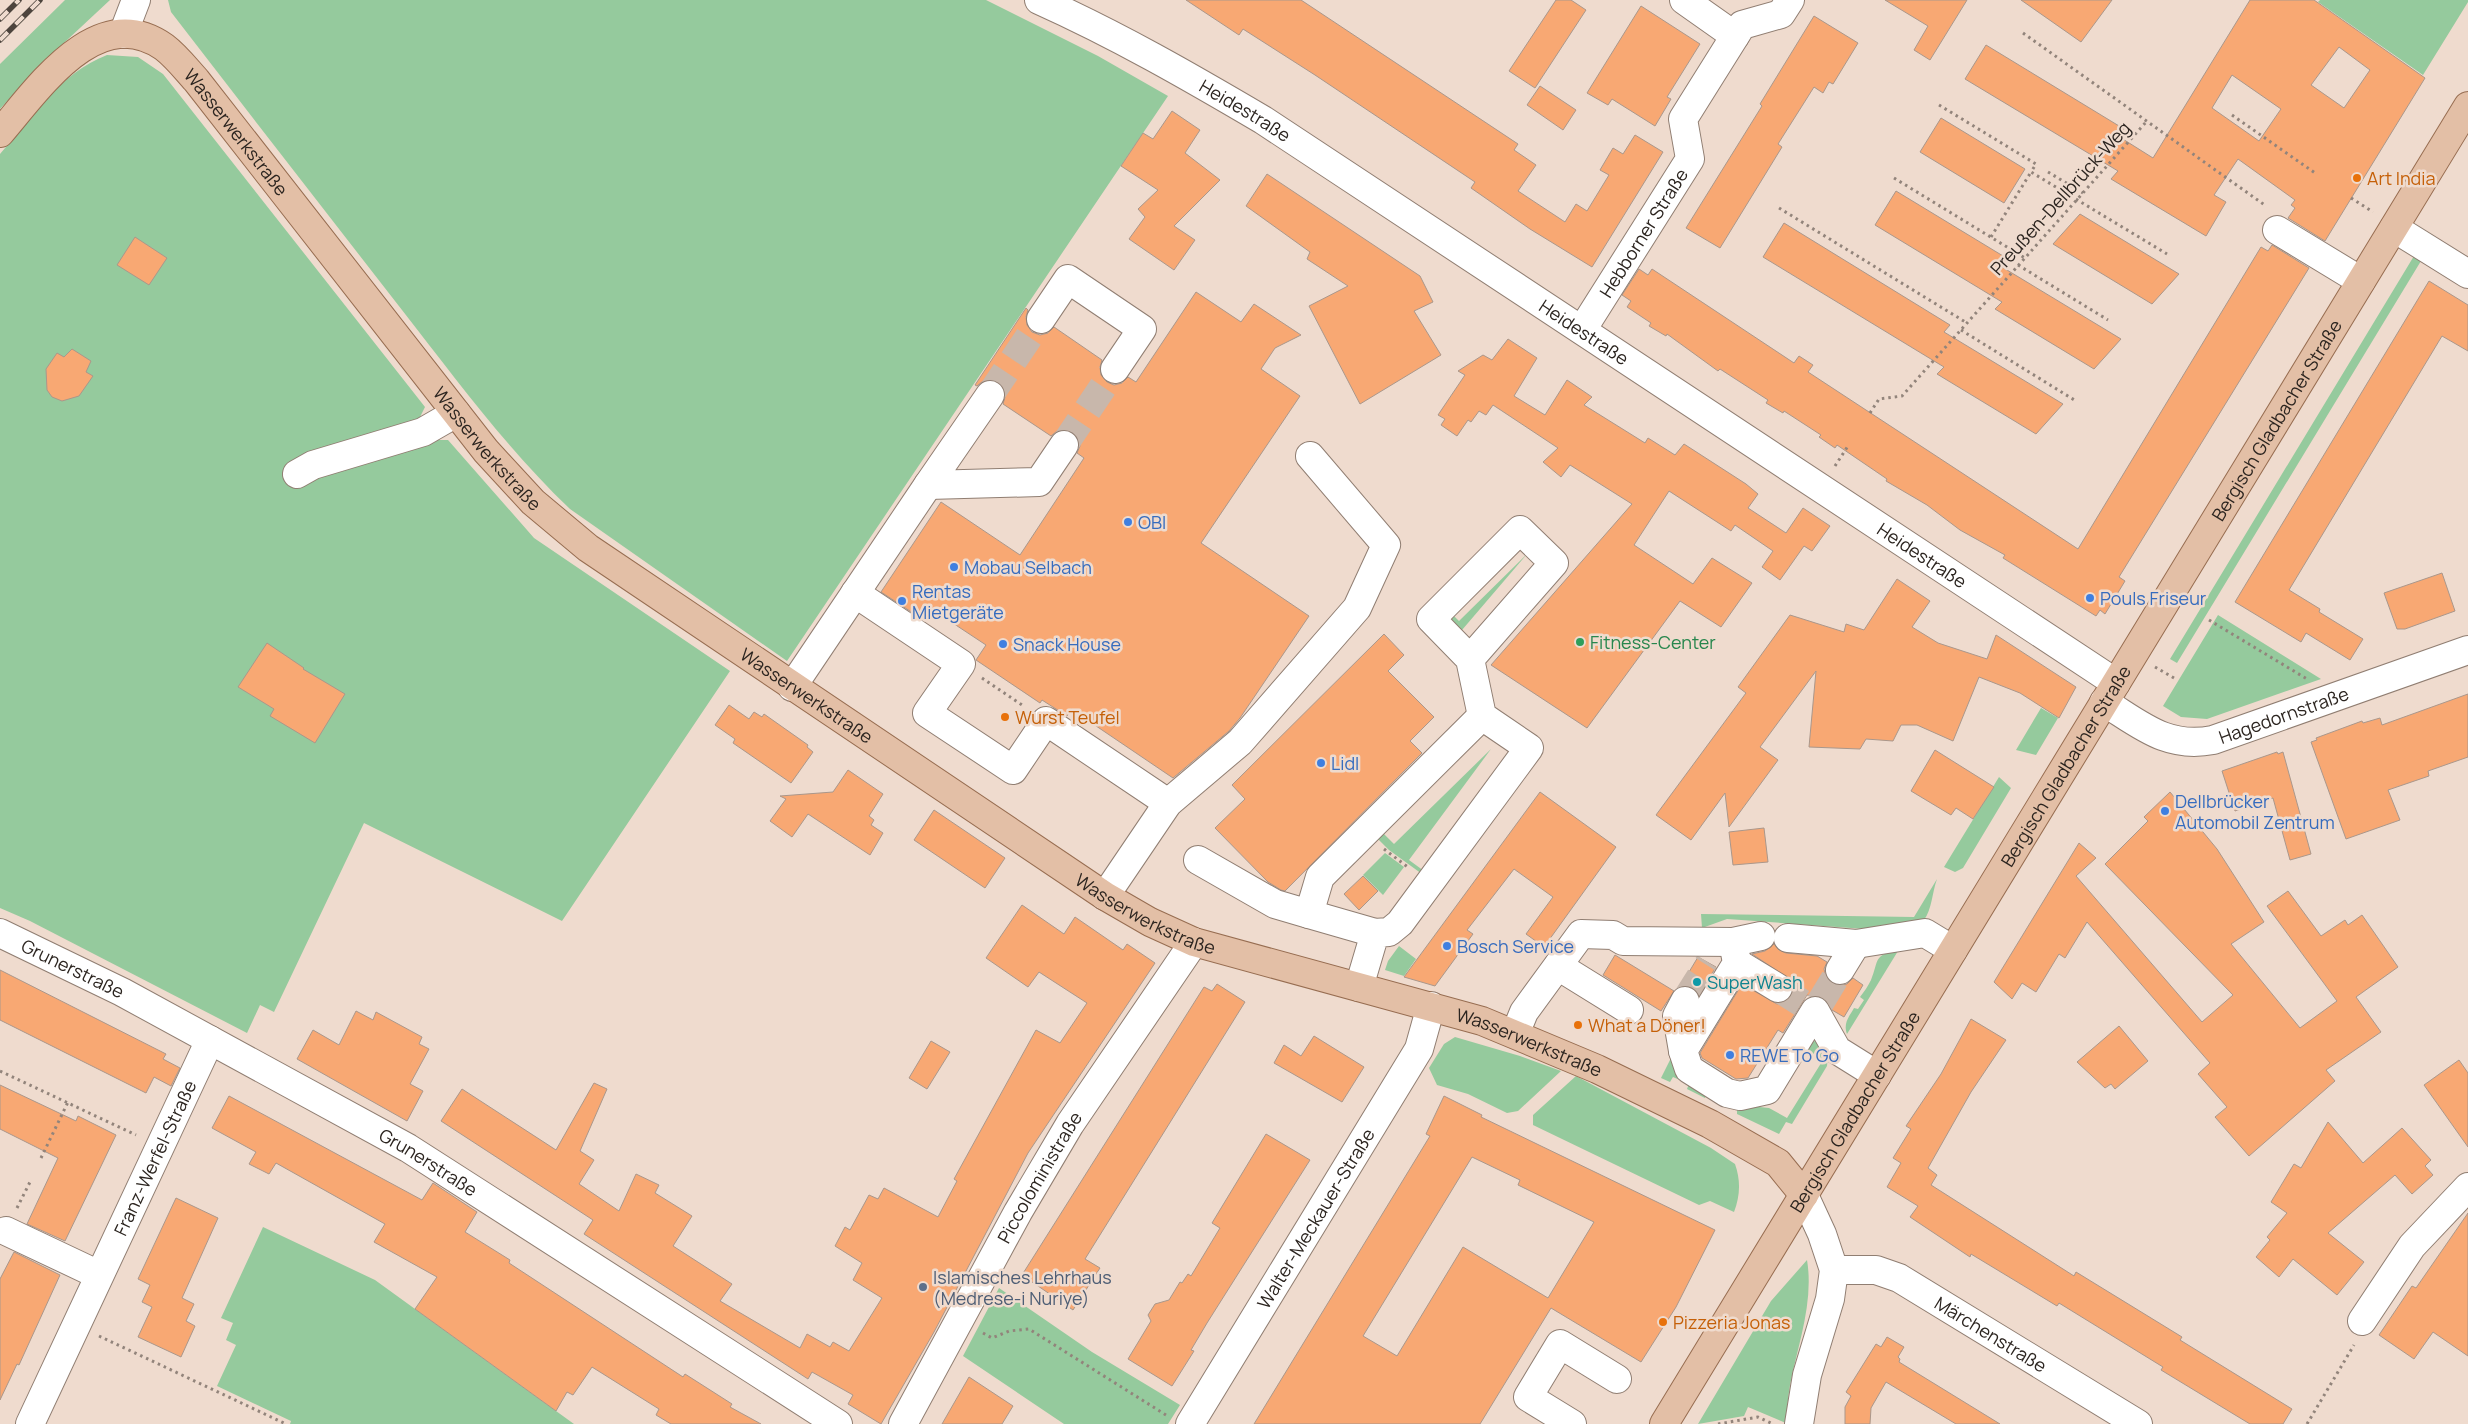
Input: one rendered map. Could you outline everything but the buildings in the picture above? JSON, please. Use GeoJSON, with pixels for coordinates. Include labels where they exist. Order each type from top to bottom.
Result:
{"type":"FeatureCollection","features":[{"type":"Feature","properties":{"kind":"main road","name":"Wasserwerkstraße"},"geometry":{"type":"LineString","coordinates":[[0,132],[69,56],[93,40],[109,34],[137,35],[162,46],[196,80],[456,413],[509,477],[560,525],[588,548],[1105,896],[1150,922],[1194,942],[1431,1006],[1515,1034],[1597,1069],[1710,1124],[1778,1163],[1804,1195]]}},
{"type":"Feature","properties":{"kind":"main road","name":"Bergisch Gladbacher Straße"},"geometry":{"type":"LineString","coordinates":[[1664,1424],[2468,106]]}},
{"type":"Feature","properties":{"kind":"street"},"geometry":{"type":"LineString","coordinates":[[123,34],[136,0]]}},
{"type":"Feature","properties":{"kind":"street","name":"Heidestraße"},"geometry":{"type":"LineString","coordinates":[[1039,0],[1101,28],[1263,120],[1582,330],[2110,693]]}},
{"type":"Feature","properties":{"kind":"street"},"geometry":{"type":"LineString","coordinates":[[1684,0],[1736,36]]}},
{"type":"Feature","properties":{"kind":"street","name":"Hebborner Straße"},"geometry":{"type":"LineString","coordinates":[[1582,330],[1690,159],[1684,119],[1742,25],[1781,14],[1790,0]]}},
{"type":"Feature","properties":{"kind":"street"},"geometry":{"type":"LineString","coordinates":[[2275,221],[2361,281]]}},
{"type":"Feature","properties":{"kind":"street"},"geometry":{"type":"LineString","coordinates":[[2394,228],[2468,274]]}},
{"type":"Feature","properties":{"kind":"street"},"geometry":{"type":"LineString","coordinates":[[1041,319],[1068,279],[1076,284],[1142,329],[1116,369]]}},
{"type":"Feature","properties":{"kind":"street"},"geometry":{"type":"LineString","coordinates":[[792,687],[990,395]]}},
{"type":"Feature","properties":{"kind":"street"},"geometry":{"type":"LineString","coordinates":[[297,474],[313,465],[423,432],[456,413]]}},
{"type":"Feature","properties":{"kind":"street"},"geometry":{"type":"LineString","coordinates":[[928,485],[1039,482],[1064,445]]}},
{"type":"Feature","properties":{"kind":"street"},"geometry":{"type":"LineString","coordinates":[[1105,896],[1168,803],[1240,742],[1357,608],[1386,545],[1310,456]]}},
{"type":"Feature","properties":{"kind":"street"},"geometry":{"type":"LineString","coordinates":[[1198,860],[1274,904],[1375,933],[1389,932],[1400,924],[1529,748],[1482,716],[1470,659],[1431,619],[1520,530],[1554,563],[1470,659]]}},
{"type":"Feature","properties":{"kind":"street"},"geometry":{"type":"LineString","coordinates":[[855,593],[961,664],[927,713],[997,760],[1013,770],[1046,721],[1168,803]]}},
{"type":"Feature","properties":{"kind":"street","name":"Hagedornstraße"},"geometry":{"type":"LineString","coordinates":[[2110,693],[2159,736],[2175,742],[2194,744],[2213,740],[2468,650]]}},
{"type":"Feature","properties":{"kind":"street"},"geometry":{"type":"LineString","coordinates":[[1309,914],[1320,877],[1482,716]]}},
{"type":"Feature","properties":{"kind":"street","name":"Grunerstraße"},"geometry":{"type":"LineString","coordinates":[[0,933],[122,992],[408,1148],[838,1424]]}},
{"type":"Feature","properties":{"kind":"street"},"geometry":{"type":"LineString","coordinates":[[1359,987],[1375,933]]}},
{"type":"Feature","properties":{"kind":"street"},"geometry":{"type":"LineString","coordinates":[[1788,938],[1856,944],[1925,933],[1953,950]]}},
{"type":"Feature","properties":{"kind":"street"},"geometry":{"type":"LineString","coordinates":[[1515,1034],[1524,1012],[1581,934],[1613,935],[1623,941],[1725,953],[1778,988]]}},
{"type":"Feature","properties":{"kind":"street"},"geometry":{"type":"LineString","coordinates":[[1683,1051],[1725,953],[1761,936]]}},
{"type":"Feature","properties":{"kind":"street","name":"Piccoloministraße"},"geometry":{"type":"LineString","coordinates":[[903,1424],[1018,1212],[1070,1124],[1194,942]]}},
{"type":"Feature","properties":{"kind":"street"},"geometry":{"type":"LineString","coordinates":[[1840,970],[1856,944]]}},
{"type":"Feature","properties":{"kind":"street"},"geometry":{"type":"LineString","coordinates":[[1558,966],[1628,1010]]}},
{"type":"Feature","properties":{"kind":"street"},"geometry":{"type":"LineString","coordinates":[[1685,1002],[1677,1016],[1683,1051],[1689,1069],[1727,1093],[1740,1096],[1767,1090],[1812,1006],[1837,1050],[1877,1074]]}},
{"type":"Feature","properties":{"kind":"street","name":"Walter-Meckauer-Straße"},"geometry":{"type":"LineString","coordinates":[[1182,1422],[1419,1049],[1431,1006]]}},
{"type":"Feature","properties":{"kind":"street","name":"Franz-Werfel-Straße"},"geometry":{"type":"LineString","coordinates":[[30,1424],[210,1040]]}},
{"type":"Feature","properties":{"kind":"street"},"geometry":{"type":"LineString","coordinates":[[1710,1124],[1727,1093]]}},
{"type":"Feature","properties":{"kind":"street"},"geometry":{"type":"LineString","coordinates":[[2362,1321],[2412,1246],[2468,1186]]}},
{"type":"Feature","properties":{"kind":"street"},"geometry":{"type":"LineString","coordinates":[[1799,1424],[1807,1375],[1830,1299],[1834,1270],[1822,1234],[1804,1195]]}},
{"type":"Feature","properties":{"kind":"street"},"geometry":{"type":"LineString","coordinates":[[6,1231],[99,1275]]}},
{"type":"Feature","properties":{"kind":"street","name":"Märchenstraße"},"geometry":{"type":"LineString","coordinates":[[1834,1270],[1876,1270],[1899,1278],[2138,1424]]}},
{"type":"Feature","properties":{"kind":"street"},"geometry":{"type":"LineString","coordinates":[[1572,1424],[1528,1397],[1560,1344],[1617,1379]]}},
{"type":"Feature","properties":{"kind":"path"},"geometry":{"type":"LineString","coordinates":[[2022,33],[2147,121]]}},
{"type":"Feature","properties":{"kind":"path"},"geometry":{"type":"LineString","coordinates":[[1939,104],[2036,164],[1991,237]]}},
{"type":"Feature","properties":{"kind":"path"},"geometry":{"type":"LineString","coordinates":[[2232,114],[2315,173]]}},
{"type":"Feature","properties":{"kind":"path","name":"Preußen-Dellbrück-Weg"},"geometry":{"type":"LineString","coordinates":[[1870,413],[1879,399],[1902,396],[2147,121],[2275,221]]}},
{"type":"Feature","properties":{"kind":"path"},"geometry":{"type":"LineString","coordinates":[[2031,172],[2167,254]]}},
{"type":"Feature","properties":{"kind":"path"},"geometry":{"type":"LineString","coordinates":[[2048,172],[2083,193]]}},
{"type":"Feature","properties":{"kind":"path"},"geometry":{"type":"LineString","coordinates":[[1894,178],[2025,258]]}},
{"type":"Feature","properties":{"kind":"path"},"geometry":{"type":"LineString","coordinates":[[1780,208],[1967,323]]}},
{"type":"Feature","properties":{"kind":"path"},"geometry":{"type":"LineString","coordinates":[[2018,265],[2108,320]]}},
{"type":"Feature","properties":{"kind":"path"},"geometry":{"type":"LineString","coordinates":[[1960,330],[2076,401]]}},
{"type":"Feature","properties":{"kind":"path"},"geometry":{"type":"LineString","coordinates":[[2209,620],[2312,682]]}},
{"type":"Feature","properties":{"kind":"path"},"geometry":{"type":"LineString","coordinates":[[961,664],[1046,721]]}},
{"type":"Feature","properties":{"kind":"path"},"geometry":{"type":"LineString","coordinates":[[1366,830],[1387,852],[1430,883]]}},
{"type":"Feature","properties":{"kind":"path"},"geometry":{"type":"LineString","coordinates":[[0,1071],[160,1146]]}},
{"type":"Feature","properties":{"kind":"path"},"geometry":{"type":"LineString","coordinates":[[41,1158],[68,1102]]}},
{"type":"Feature","properties":{"kind":"path"},"geometry":{"type":"LineString","coordinates":[[960,1320],[992,1338],[1009,1331],[1030,1329],[1182,1422]]}},
{"type":"Feature","properties":{"kind":"path"},"geometry":{"type":"LineString","coordinates":[[2307,1424],[2359,1336],[2362,1321]]}},
{"type":"Feature","properties":{"kind":"path"},"geometry":{"type":"LineString","coordinates":[[76,1326],[286,1424]]}},
{"type":"Feature","properties":{"kind":"path"},"geometry":{"type":"LineString","coordinates":[[1718,1424],[1758,1417],[1774,1424]]}},
{"type":"Feature","properties":{"kind":"green space"},"geometry":{"type":"Polygon","coordinates":[[[65,0],[110,0],[36,69],[0,109],[0,64],[65,0]]]}},
{"type":"Feature","properties":{"kind":"green space"},"geometry":{"type":"Polygon","coordinates":[[[168,0],[986,0],[1098,56],[1168,96],[787,661],[570,509],[547,486],[503,438],[442,362],[171,12],[168,0]]]}},
{"type":"Feature","properties":{"kind":"green space"},"geometry":{"type":"Polygon","coordinates":[[[2320,0],[2468,0],[2468,2],[2423,75],[2318,2],[2320,0]]]}},
{"type":"Feature","properties":{"kind":"green space"},"geometry":{"type":"Polygon","coordinates":[[[107,55],[138,57],[163,74],[425,407],[417,423],[429,440],[448,440],[534,538],[730,671],[562,921],[364,823],[274,1012],[260,1005],[247,1033],[30,921],[0,908],[0,154],[35,112],[61,85],[90,63],[107,55]]]}},
{"type":"Feature","properties":{"kind":"green space"},"geometry":{"type":"Polygon","coordinates":[[[2417,251],[2424,256],[2177,663],[2170,659],[2417,251]]]}},
{"type":"Feature","properties":{"kind":"green space"},"geometry":{"type":"Polygon","coordinates":[[[1527,554],[1462,630],[1449,618],[1452,614],[1459,621],[1527,554]]]}},
{"type":"Feature","properties":{"kind":"green space"},"geometry":{"type":"Polygon","coordinates":[[[2218,615],[2321,679],[2207,719],[2181,717],[2163,706],[2218,615]]]}},
{"type":"Feature","properties":{"kind":"green space"},"geometry":{"type":"Polygon","coordinates":[[[2041,708],[2058,718],[2036,755],[2016,750],[2041,708]]]}},
{"type":"Feature","properties":{"kind":"green space"},"geometry":{"type":"Polygon","coordinates":[[[1491,749],[1409,860],[1424,871],[1422,874],[1389,850],[1377,838],[1382,832],[1394,844],[1491,749]]]}},
{"type":"Feature","properties":{"kind":"green space"},"geometry":{"type":"Polygon","coordinates":[[[1999,777],[2011,788],[1963,868],[1955,872],[1944,867],[1999,777]]]}},
{"type":"Feature","properties":{"kind":"green space"},"geometry":{"type":"Polygon","coordinates":[[[1385,853],[1404,867],[1383,895],[1363,875],[1385,853]]]}},
{"type":"Feature","properties":{"kind":"green space"},"geometry":{"type":"Polygon","coordinates":[[[1937,879],[1927,916],[1924,920],[1865,929],[1727,919],[1702,928],[1701,914],[1914,917],[1937,879]]]}},
{"type":"Feature","properties":{"kind":"green space"},"geometry":{"type":"Polygon","coordinates":[[[1399,946],[1416,959],[1404,976],[1385,970],[1388,961],[1399,946]]]}},
{"type":"Feature","properties":{"kind":"green space"},"geometry":{"type":"Polygon","coordinates":[[[1898,951],[1847,1034],[1847,1020],[1854,1008],[1858,1009],[1864,1000],[1860,997],[1871,980],[1878,960],[1884,954],[1898,951]]]}},
{"type":"Feature","properties":{"kind":"green space"},"geometry":{"type":"Polygon","coordinates":[[[1455,1037],[1520,1056],[1561,1071],[1518,1111],[1507,1113],[1468,1094],[1437,1085],[1429,1068],[1444,1044],[1455,1037]]]}},
{"type":"Feature","properties":{"kind":"green space"},"geometry":{"type":"Polygon","coordinates":[[[1818,1040],[1828,1055],[1827,1066],[1792,1124],[1786,1122],[1779,1134],[1737,1114],[1737,1107],[1741,1105],[1769,1108],[1787,1118],[1823,1060],[1808,1050],[1812,1042],[1818,1040]]]}},
{"type":"Feature","properties":{"kind":"green space"},"geometry":{"type":"Polygon","coordinates":[[[1673,1054],[1706,1095],[1705,1098],[1687,1089],[1689,1084],[1673,1077],[1670,1082],[1661,1078],[1673,1054]]]}},
{"type":"Feature","properties":{"kind":"green space"},"geometry":{"type":"Polygon","coordinates":[[[1576,1076],[1711,1148],[1735,1164],[1739,1188],[1734,1212],[1710,1201],[1699,1205],[1533,1125],[1533,1115],[1576,1076]]]}},
{"type":"Feature","properties":{"kind":"green space"},"geometry":{"type":"Polygon","coordinates":[[[263,1227],[375,1280],[574,1424],[290,1424],[291,1421],[217,1386],[236,1345],[226,1340],[233,1323],[221,1318],[263,1227]]]}},
{"type":"Feature","properties":{"kind":"green space"},"geometry":{"type":"Polygon","coordinates":[[[1807,1260],[1809,1276],[1807,1307],[1790,1385],[1786,1423],[1748,1407],[1744,1416],[1698,1424],[1771,1301],[1807,1260]]]}},
{"type":"Feature","properties":{"kind":"green space"},"geometry":{"type":"Polygon","coordinates":[[[999,1288],[1092,1352],[1180,1405],[1168,1424],[1064,1424],[963,1356],[999,1288]]]}},
{"type":"Feature","properties":{"kind":"tunnel"},"geometry":{"type":"LineString","coordinates":[[990,395],[1041,319]]}},
{"type":"Feature","properties":{"kind":"tunnel"},"geometry":{"type":"LineString","coordinates":[[1064,445],[1115,369]]}},
{"type":"Feature","properties":{"kind":"tunnel"},"geometry":{"type":"LineString","coordinates":[[1685,1001],[1709,963]]}},
{"type":"Feature","properties":{"kind":"tunnel"},"geometry":{"type":"LineString","coordinates":[[1820,1003],[1840,970]]}},
{"type":"Feature","properties":{"kind":"tunnel"},"geometry":{"type":"LineString","coordinates":[[1778,988],[1802,1003]]}},
{"type":"Feature","properties":{"kind":"railway"},"geometry":{"type":"LineString","coordinates":[[0,19],[19,0]]}},
{"type":"Feature","properties":{"kind":"railway"},"geometry":{"type":"LineString","coordinates":[[0,40],[40,0]]}},
{"type":"Feature","properties":{"kind":"place","name":"Art India"},"geometry":{"type":"Point","coordinates":[2357,178]}},
{"type":"Feature","properties":{"kind":"place","name":"OBI"},"geometry":{"type":"Point","coordinates":[1128,522]}},
{"type":"Feature","properties":{"kind":"place","name":"Mobau Selbach"},"geometry":{"type":"Point","coordinates":[954,567]}},
{"type":"Feature","properties":{"kind":"place","name":"Pouls Friseur"},"geometry":{"type":"Point","coordinates":[2090,598]}},
{"type":"Feature","properties":{"kind":"place","name":"Rentas Mietgeräte"},"geometry":{"type":"Point","coordinates":[902,601]}},
{"type":"Feature","properties":{"kind":"place","name":"Fitness-Center"},"geometry":{"type":"Point","coordinates":[1580,642]}},
{"type":"Feature","properties":{"kind":"place","name":"Snack House"},"geometry":{"type":"Point","coordinates":[1003,644]}},
{"type":"Feature","properties":{"kind":"place","name":"Wurst Teufel"},"geometry":{"type":"Point","coordinates":[1005,717]}},
{"type":"Feature","properties":{"kind":"place","name":"Lidl"},"geometry":{"type":"Point","coordinates":[1321,763]}},
{"type":"Feature","properties":{"kind":"place","name":"Dellbrücker Automobil Zentrum"},"geometry":{"type":"Point","coordinates":[2165,811]}},
{"type":"Feature","properties":{"kind":"place","name":"Bosch Service"},"geometry":{"type":"Point","coordinates":[1447,946]}},
{"type":"Feature","properties":{"kind":"place","name":"SuperWash"},"geometry":{"type":"Point","coordinates":[1697,982]}},
{"type":"Feature","properties":{"kind":"place","name":"What a Döner!"},"geometry":{"type":"Point","coordinates":[1578,1025]}},
{"type":"Feature","properties":{"kind":"place","name":"REWE To Go"},"geometry":{"type":"Point","coordinates":[1730,1055]}},
{"type":"Feature","properties":{"kind":"place","name":"Islamisches Lehrhaus (Medrese-i Nuriye)"},"geometry":{"type":"Point","coordinates":[923,1287]}},
{"type":"Feature","properties":{"kind":"place","name":"Pizzeria Jonas"},"geometry":{"type":"Point","coordinates":[1663,1322]}}]}
